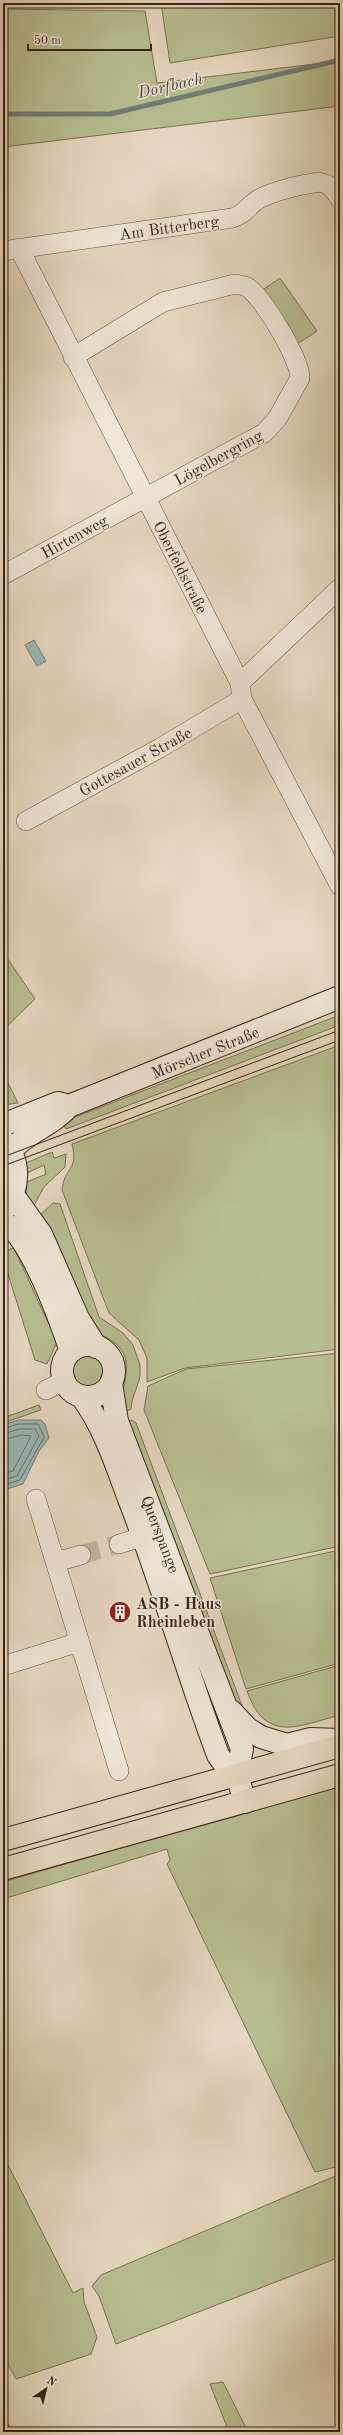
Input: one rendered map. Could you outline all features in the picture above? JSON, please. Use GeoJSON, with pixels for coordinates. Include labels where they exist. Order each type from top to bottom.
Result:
{"type":"FeatureCollection","features":[{"type":"Feature","properties":{"kind":"main road","name":"Mörscher Straße"},"geometry":{"type":"LineString","coordinates":[[7,1146],[27,1136],[63,1114],[69,1106],[340,997]]}},
{"type":"Feature","properties":{"kind":"main road","name":"Mörscher Straße"},"geometry":{"type":"LineString","coordinates":[[3,1125],[58,1103],[69,1106]]}},
{"type":"Feature","properties":{"kind":"main road"},"geometry":{"type":"LineString","coordinates":[[7,1146],[17,1170],[8,1203],[41,1234],[78,1318],[96,1347]]}},
{"type":"Feature","properties":{"kind":"main road"},"geometry":{"type":"LineString","coordinates":[[3,1222],[18,1234],[34,1259],[71,1352]]}},
{"type":"Feature","properties":{"kind":"main road"},"geometry":{"type":"LineString","coordinates":[[78,1347],[96,1347],[104,1351],[112,1362],[114,1375],[111,1383],[98,1395],[82,1397],[72,1391],[55,1386],[63,1365],[71,1352],[78,1347]]}},
{"type":"Feature","properties":{"kind":"main road","name":"Querspange"},"geometry":{"type":"LineString","coordinates":[[111,1383],[117,1421],[218,1755],[225,1765],[236,1775],[245,1802]]}},
{"type":"Feature","properties":{"kind":"main road","name":"Querspange"},"geometry":{"type":"LineString","coordinates":[[82,1397],[93,1411],[152,1534],[228,1709],[242,1749],[236,1775]]}},
{"type":"Feature","properties":{"kind":"main road"},"geometry":{"type":"LineString","coordinates":[[228,1709],[248,1729],[261,1737],[286,1745],[311,1739],[340,1740]]}},
{"type":"Feature","properties":{"kind":"main road"},"geometry":{"type":"LineString","coordinates":[[3,1840],[236,1775],[270,1763],[340,1746]]}},
{"type":"Feature","properties":{"kind":"main road"},"geometry":{"type":"LineString","coordinates":[[3,1869],[340,1775]]}},
{"type":"Feature","properties":{"kind":"street","name":"Am Bitterberg"},"geometry":{"type":"LineString","coordinates":[[11,250],[232,218],[245,213],[253,204],[265,196],[310,183],[326,184],[333,188],[340,199]]}},
{"type":"Feature","properties":{"kind":"street","name":"Oberfeldstraße"},"geometry":{"type":"LineString","coordinates":[[11,250],[73,357],[145,496],[241,691],[340,886]]}},
{"type":"Feature","properties":{"kind":"street","name":"Lögelbergring"},"geometry":{"type":"LineString","coordinates":[[73,357],[163,302],[235,284],[246,286],[254,293],[296,358],[300,378],[270,428],[255,438],[145,496]]}},
{"type":"Feature","properties":{"kind":"street","name":"Hirtenweg"},"geometry":{"type":"LineString","coordinates":[[3,575],[145,496]]}},
{"type":"Feature","properties":{"kind":"street","name":"Gottesauer Straße"},"geometry":{"type":"LineString","coordinates":[[26,821],[160,748],[241,691],[340,588]]}},
{"type":"Feature","properties":{"kind":"street"},"geometry":{"type":"LineString","coordinates":[[36,1499],[119,1771]]}},
{"type":"Feature","properties":{"kind":"street"},"geometry":{"type":"LineString","coordinates":[[119,1544],[152,1534]]}},
{"type":"Feature","properties":{"kind":"street"},"geometry":{"type":"LineString","coordinates":[[55,1562],[81,1555]]}},
{"type":"Feature","properties":{"kind":"street"},"geometry":{"type":"LineString","coordinates":[[3,1666],[76,1643],[77,1635]]}},
{"type":"Feature","properties":{"kind":"green space"},"geometry":{"type":"Polygon","coordinates":[[[161,3],[340,3],[340,36],[170,63],[161,3]]]}},
{"type":"Feature","properties":{"kind":"green space"},"geometry":{"type":"Polygon","coordinates":[[[3,9],[145,11],[157,83],[340,61],[340,106],[3,147],[3,9]]]}},
{"type":"Feature","properties":{"kind":"green space"},"geometry":{"type":"Polygon","coordinates":[[[280,278],[317,331],[297,344],[261,291],[280,278]]]}},
{"type":"Feature","properties":{"kind":"green space"},"geometry":{"type":"Polygon","coordinates":[[[3,952],[35,999],[3,1030],[3,952]]]}},
{"type":"Feature","properties":{"kind":"green space"},"geometry":{"type":"Polygon","coordinates":[[[340,1015],[340,1025],[66,1129],[62,1122],[340,1015]]]}},
{"type":"Feature","properties":{"kind":"green space"},"geometry":{"type":"Polygon","coordinates":[[[340,1045],[340,1349],[185,1368],[147,1382],[147,1358],[139,1340],[109,1313],[62,1190],[65,1177],[74,1159],[72,1144],[340,1045]]]}},
{"type":"Feature","properties":{"kind":"green space"},"geometry":{"type":"Polygon","coordinates":[[[3,1073],[18,1103],[3,1105],[3,1073]]]}},
{"type":"Feature","properties":{"kind":"green space"},"geometry":{"type":"Polygon","coordinates":[[[52,1152],[54,1158],[66,1154],[65,1167],[44,1187],[32,1209],[26,1199],[27,1182],[46,1174],[44,1165],[27,1173],[26,1163],[52,1152]]]}},
{"type":"Feature","properties":{"kind":"green space"},"geometry":{"type":"Polygon","coordinates":[[[53,1203],[60,1204],[99,1317],[123,1333],[133,1345],[140,1365],[140,1377],[132,1401],[131,1409],[119,1414],[125,1378],[125,1357],[120,1348],[111,1340],[97,1333],[38,1217],[53,1203]]]}},
{"type":"Feature","properties":{"kind":"green space"},"geometry":{"type":"Polygon","coordinates":[[[14,1248],[57,1342],[47,1364],[35,1360],[3,1258],[3,1251],[14,1248]]]}},
{"type":"Feature","properties":{"kind":"green space"},"geometry":{"type":"Polygon","coordinates":[[[340,1353],[340,1546],[210,1574],[144,1410],[148,1386],[186,1369],[340,1353]]]}},
{"type":"Feature","properties":{"kind":"green space"},"geometry":{"type":"Polygon","coordinates":[[[91,1354],[101,1359],[105,1365],[105,1379],[101,1385],[95,1389],[85,1390],[75,1385],[71,1379],[70,1369],[75,1359],[81,1355],[91,1354]]]}},
{"type":"Feature","properties":{"kind":"green space"},"geometry":{"type":"Polygon","coordinates":[[[39,1405],[41,1410],[3,1423],[3,1418],[39,1405]]]}},
{"type":"Feature","properties":{"kind":"green space"},"geometry":{"type":"Polygon","coordinates":[[[132,1420],[136,1423],[244,1711],[238,1708],[123,1424],[132,1420]]]}},
{"type":"Feature","properties":{"kind":"green space"},"geometry":{"type":"Polygon","coordinates":[[[340,1550],[340,1663],[246,1689],[210,1578],[340,1550]]]}},
{"type":"Feature","properties":{"kind":"green space"},"geometry":{"type":"Polygon","coordinates":[[[340,1665],[340,1715],[297,1726],[285,1727],[274,1725],[264,1719],[255,1708],[247,1691],[340,1665]]]}},
{"type":"Feature","properties":{"kind":"green space"},"geometry":{"type":"Polygon","coordinates":[[[340,1785],[340,2166],[315,2172],[167,1864],[170,1860],[167,1849],[3,1899],[3,1882],[340,1785]]]}},
{"type":"Feature","properties":{"kind":"green space"},"geometry":{"type":"Polygon","coordinates":[[[3,2155],[73,2293],[83,2288],[84,2302],[97,2337],[91,2354],[16,2379],[3,2355],[3,2155]]]}},
{"type":"Feature","properties":{"kind":"green space"},"geometry":{"type":"Polygon","coordinates":[[[340,2174],[340,2257],[116,2344],[99,2296],[92,2286],[101,2275],[340,2174]]]}},
{"type":"Feature","properties":{"kind":"green space"},"geometry":{"type":"Polygon","coordinates":[[[223,2382],[248,2432],[229,2432],[210,2384],[223,2382]]]}},
{"type":"Feature","properties":{"kind":"green space"},"geometry":{"type":"Polygon","coordinates":[[[3,2415],[13,2432],[3,2432],[3,2415]]]}},
{"type":"Feature","properties":{"kind":"water"},"geometry":{"type":"Polygon","coordinates":[[[34,640],[46,661],[37,666],[25,645],[34,640]]]}},
{"type":"Feature","properties":{"kind":"water"},"geometry":{"type":"Polygon","coordinates":[[[18,1420],[41,1420],[45,1424],[49,1438],[39,1451],[23,1484],[3,1490],[3,1425],[18,1420]]]}},
{"type":"Feature","properties":{"kind":"waterway","name":"Dorfbach"},"geometry":{"type":"LineString","coordinates":[[3,114],[110,114],[340,60]]}},
{"type":"Feature","properties":{"kind":"tunnel"},"geometry":{"type":"LineString","coordinates":[[81,1555],[119,1544]]}},
{"type":"Feature","properties":{"kind":"tram line"},"geometry":{"type":"LineString","coordinates":[[3,1157],[340,1030]]}},
{"type":"Feature","properties":{"kind":"tram line"},"geometry":{"type":"LineString","coordinates":[[3,1166],[340,1040]]}},
{"type":"Feature","properties":{"kind":"place","name":"ASB - Haus Rheinleben"},"geometry":{"type":"Point","coordinates":[120,1612]}}]}
